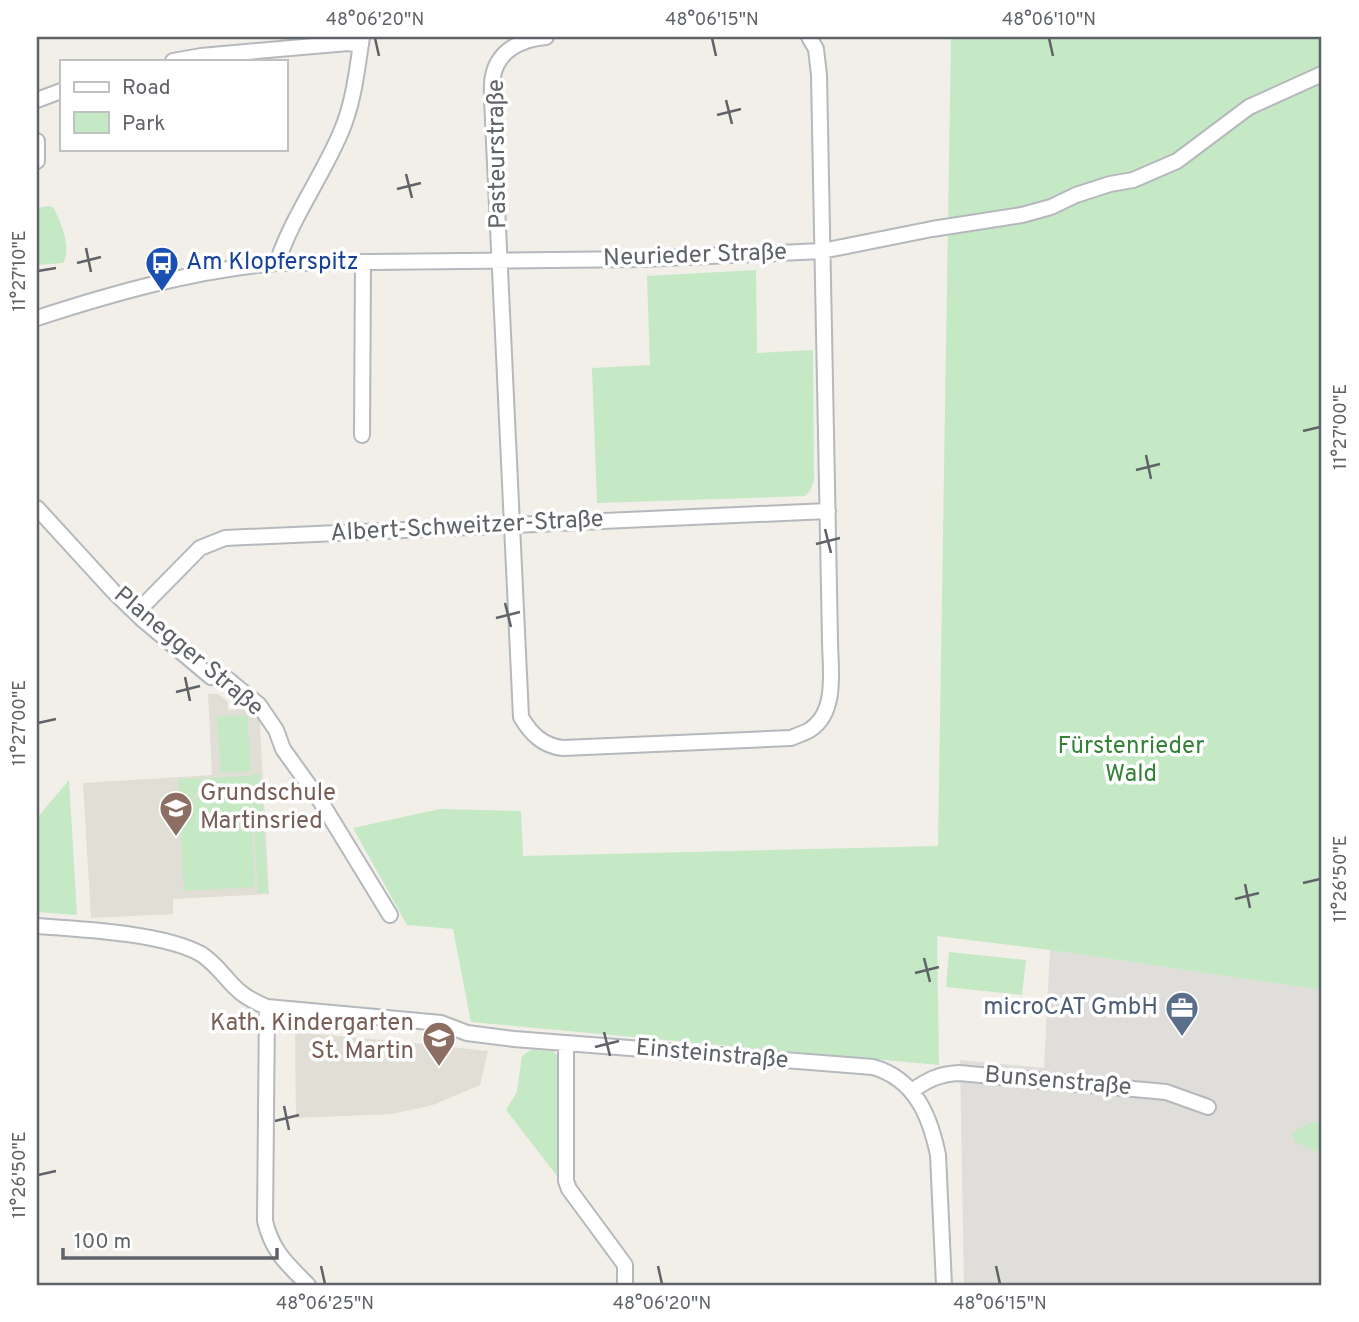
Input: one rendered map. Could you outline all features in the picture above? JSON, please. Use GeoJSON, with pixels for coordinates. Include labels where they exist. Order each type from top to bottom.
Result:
{"type":"FeatureCollection","features":[{"type":"Feature","properties":{"kind":"street","name":"Pasteurstraße"},"geometry":{"type":"LineString","coordinates":[[546,37],[526,39],[504,52],[492,76],[521,717],[527,727],[543,742],[563,748],[791,738],[811,729],[827,707],[831,652],[822,251]]}},
{"type":"Feature","properties":{"kind":"street"},"geometry":{"type":"LineString","coordinates":[[809,37],[816,50],[819,75],[822,251]]}},
{"type":"Feature","properties":{"kind":"street"},"geometry":{"type":"LineString","coordinates":[[179,60],[361,41],[355,88],[343,129],[284,243],[277,263]]}},
{"type":"Feature","properties":{"kind":"street","name":"Neurieder Straße"},"geometry":{"type":"LineString","coordinates":[[37,318],[149,285],[246,266],[277,263],[643,259],[822,251],[932,229],[1022,215],[1110,184],[1133,180],[1177,161],[1249,107],[1322,75]]}},
{"type":"Feature","properties":{"kind":"street"},"geometry":{"type":"LineString","coordinates":[[37,100],[60,91]]}},
{"type":"Feature","properties":{"kind":"street"},"geometry":{"type":"LineString","coordinates":[[37,141],[37,161]]}},
{"type":"Feature","properties":{"kind":"street"},"geometry":{"type":"LineString","coordinates":[[362,435],[363,263]]}},
{"type":"Feature","properties":{"kind":"street","name":"Planegger Straße"},"geometry":{"type":"LineString","coordinates":[[37,508],[136,613],[211,677],[226,678],[259,705],[276,730],[283,749],[321,802],[390,915]]}},
{"type":"Feature","properties":{"kind":"street","name":"Albert-Schweitzer-Straße"},"geometry":{"type":"LineString","coordinates":[[136,613],[200,548],[225,538],[828,511]]}},
{"type":"Feature","properties":{"kind":"street","name":"Einsteinstraße"},"geometry":{"type":"LineString","coordinates":[[37,926],[83,929],[177,944],[202,955],[238,990],[251,1000],[268,1007],[441,1023],[467,1033],[566,1043],[873,1068],[893,1075],[912,1091],[929,1117],[938,1155],[944,1285]]}},
{"type":"Feature","properties":{"kind":"street"},"geometry":{"type":"LineString","coordinates":[[268,1007],[265,1221],[270,1241],[278,1254],[307,1285]]}},
{"type":"Feature","properties":{"kind":"street"},"geometry":{"type":"LineString","coordinates":[[566,1043],[566,1181],[569,1189],[625,1265],[625,1285]]}},
{"type":"Feature","properties":{"kind":"street","name":"Bunsenstraße"},"geometry":{"type":"LineString","coordinates":[[912,1091],[927,1080],[959,1073],[1166,1092],[1208,1107]]}},
{"type":"Feature","properties":{"kind":"shaded area","name":"Grundschule Martinsried"},"geometry":{"type":"Polygon","coordinates":[[[208,694],[218,694],[228,702],[228,710],[259,708],[269,894],[173,899],[173,914],[91,918],[83,783],[212,775],[208,694]]]}},
{"type":"Feature","properties":{"kind":"shaded area"},"geometry":{"type":"Polygon","coordinates":[[[1050,950],[1322,990],[1322,1285],[964,1285],[960,1060],[1044,1068],[1050,950]]]}},
{"type":"Feature","properties":{"kind":"shaded area"},"geometry":{"type":"Polygon","coordinates":[[[295,1032],[488,1051],[480,1085],[433,1105],[392,1114],[296,1118],[295,1032]]]}},
{"type":"Feature","properties":{"kind":"green space","name":"Fürstenrieder Wald"},"geometry":{"type":"Polygon","coordinates":[[[951,37],[1322,37],[1322,990],[937,936],[939,1065],[471,1022],[453,929],[407,925],[353,828],[440,809],[521,811],[523,856],[938,846],[951,37]]]}},
{"type":"Feature","properties":{"kind":"green space"},"geometry":{"type":"Polygon","coordinates":[[[53,207],[62,227],[66,243],[65,257],[63,263],[37,265],[37,208],[53,207]]]}},
{"type":"Feature","properties":{"kind":"green space"},"geometry":{"type":"Polygon","coordinates":[[[756,270],[757,353],[813,350],[814,480],[810,491],[805,496],[597,503],[592,368],[650,365],[647,276],[756,270]]]}},
{"type":"Feature","properties":{"kind":"green space"},"geometry":{"type":"Polygon","coordinates":[[[247,715],[251,771],[221,773],[217,717],[247,715]]]}},
{"type":"Feature","properties":{"kind":"green space"},"geometry":{"type":"Polygon","coordinates":[[[251,774],[260,774],[268,893],[258,893],[251,774]]]}},
{"type":"Feature","properties":{"kind":"green space"},"geometry":{"type":"Polygon","coordinates":[[[250,776],[255,887],[184,891],[179,800],[191,799],[179,795],[178,779],[201,778],[202,786],[192,800],[205,785],[205,778],[250,776]]]}},
{"type":"Feature","properties":{"kind":"green space"},"geometry":{"type":"Polygon","coordinates":[[[69,780],[77,915],[37,912],[37,818],[69,780]]]}},
{"type":"Feature","properties":{"kind":"green space"},"geometry":{"type":"Polygon","coordinates":[[[949,952],[1026,960],[1022,995],[946,987],[949,952]]]}},
{"type":"Feature","properties":{"kind":"green space"},"geometry":{"type":"Polygon","coordinates":[[[530,1050],[553,1051],[560,1059],[561,1169],[557,1176],[506,1110],[517,1092],[522,1056],[530,1050]]]}},
{"type":"Feature","properties":{"kind":"green space"},"geometry":{"type":"Polygon","coordinates":[[[1322,1120],[1322,1154],[1294,1141],[1293,1132],[1322,1120]]]}},
{"type":"Feature","properties":{"kind":"place","name":"Am Klopferspitz"},"geometry":{"type":"Point","coordinates":[162,293]}},
{"type":"Feature","properties":{"kind":"place","name":"Grundschule Martinsried"},"geometry":{"type":"Point","coordinates":[176,838]}},
{"type":"Feature","properties":{"kind":"place","name":"microCAT GmbH"},"geometry":{"type":"Point","coordinates":[1182,1038]}},
{"type":"Feature","properties":{"kind":"place","name":"Kath. Kindergarten St. Martin"},"geometry":{"type":"Point","coordinates":[439,1068]}}]}
